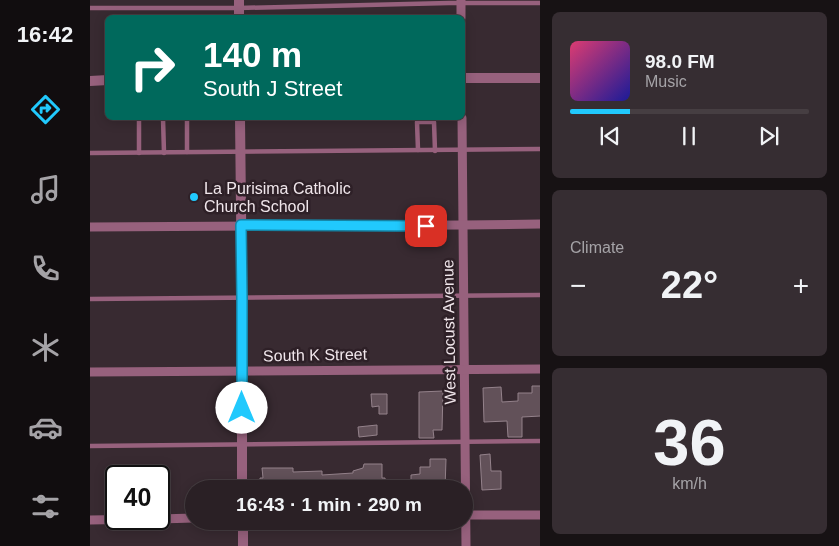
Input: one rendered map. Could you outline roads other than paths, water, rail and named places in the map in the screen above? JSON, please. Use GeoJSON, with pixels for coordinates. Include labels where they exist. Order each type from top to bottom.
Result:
{"type":"FeatureCollection","features":[{"type":"Feature","properties":{"kind":"street"},"geometry":{"type":"LineString","coordinates":[[461,2],[461,15]]}},
{"type":"Feature","properties":{"kind":"street"},"geometry":{"type":"LineString","coordinates":[[465,78],[540,78]]}},
{"type":"Feature","properties":{"kind":"street"},"geometry":{"type":"LineString","coordinates":[[90,81],[105,80]]}},
{"type":"Feature","properties":{"kind":"street"},"geometry":{"type":"LineString","coordinates":[[240,120],[242,480]]}},
{"type":"Feature","properties":{"kind":"street","name":"West Locust Avenue"},"geometry":{"type":"LineString","coordinates":[[462,120],[465,480]]}},
{"type":"Feature","properties":{"kind":"street"},"geometry":{"type":"LineString","coordinates":[[90,226],[462,226],[540,224]]}},
{"type":"Feature","properties":{"kind":"street","name":"South K Street"},"geometry":{"type":"LineString","coordinates":[[90,372],[540,369]]}},
{"type":"Feature","properties":{"kind":"street"},"geometry":{"type":"LineString","coordinates":[[473,515],[540,514]]}},
{"type":"Feature","properties":{"kind":"street"},"geometry":{"type":"LineString","coordinates":[[170,518],[185,518]]}},
{"type":"Feature","properties":{"kind":"street"},"geometry":{"type":"LineString","coordinates":[[90,520],[105,520]]}},
{"type":"Feature","properties":{"kind":"street"},"geometry":{"type":"LineString","coordinates":[[243,530],[243,546]]}},
{"type":"Feature","properties":{"kind":"street","name":"West Locust Avenue"},"geometry":{"type":"LineString","coordinates":[[465,530],[466,546]]}},
{"type":"Feature","properties":{"kind":"lane"},"geometry":{"type":"LineString","coordinates":[[90,8],[239,8],[461,2],[540,3]]}},
{"type":"Feature","properties":{"kind":"lane"},"geometry":{"type":"LineString","coordinates":[[138,153],[139,120]]}},
{"type":"Feature","properties":{"kind":"lane"},"geometry":{"type":"LineString","coordinates":[[164,120],[164,153]]}},
{"type":"Feature","properties":{"kind":"lane"},"geometry":{"type":"LineString","coordinates":[[187,120],[187,152]]}},
{"type":"Feature","properties":{"kind":"lane"},"geometry":{"type":"LineString","coordinates":[[418,150],[417,122],[434,122],[435,151]]}},
{"type":"Feature","properties":{"kind":"lane"},"geometry":{"type":"LineString","coordinates":[[90,153],[540,149]]}},
{"type":"Feature","properties":{"kind":"lane"},"geometry":{"type":"LineString","coordinates":[[90,300],[540,295]]}},
{"type":"Feature","properties":{"kind":"lane"},"geometry":{"type":"LineString","coordinates":[[90,446],[540,441]]}},
{"type":"Feature","properties":{"kind":"place","name":"La Purisima Catholic Church School"},"geometry":{"type":"Point","coordinates":[194,197]}}]}
